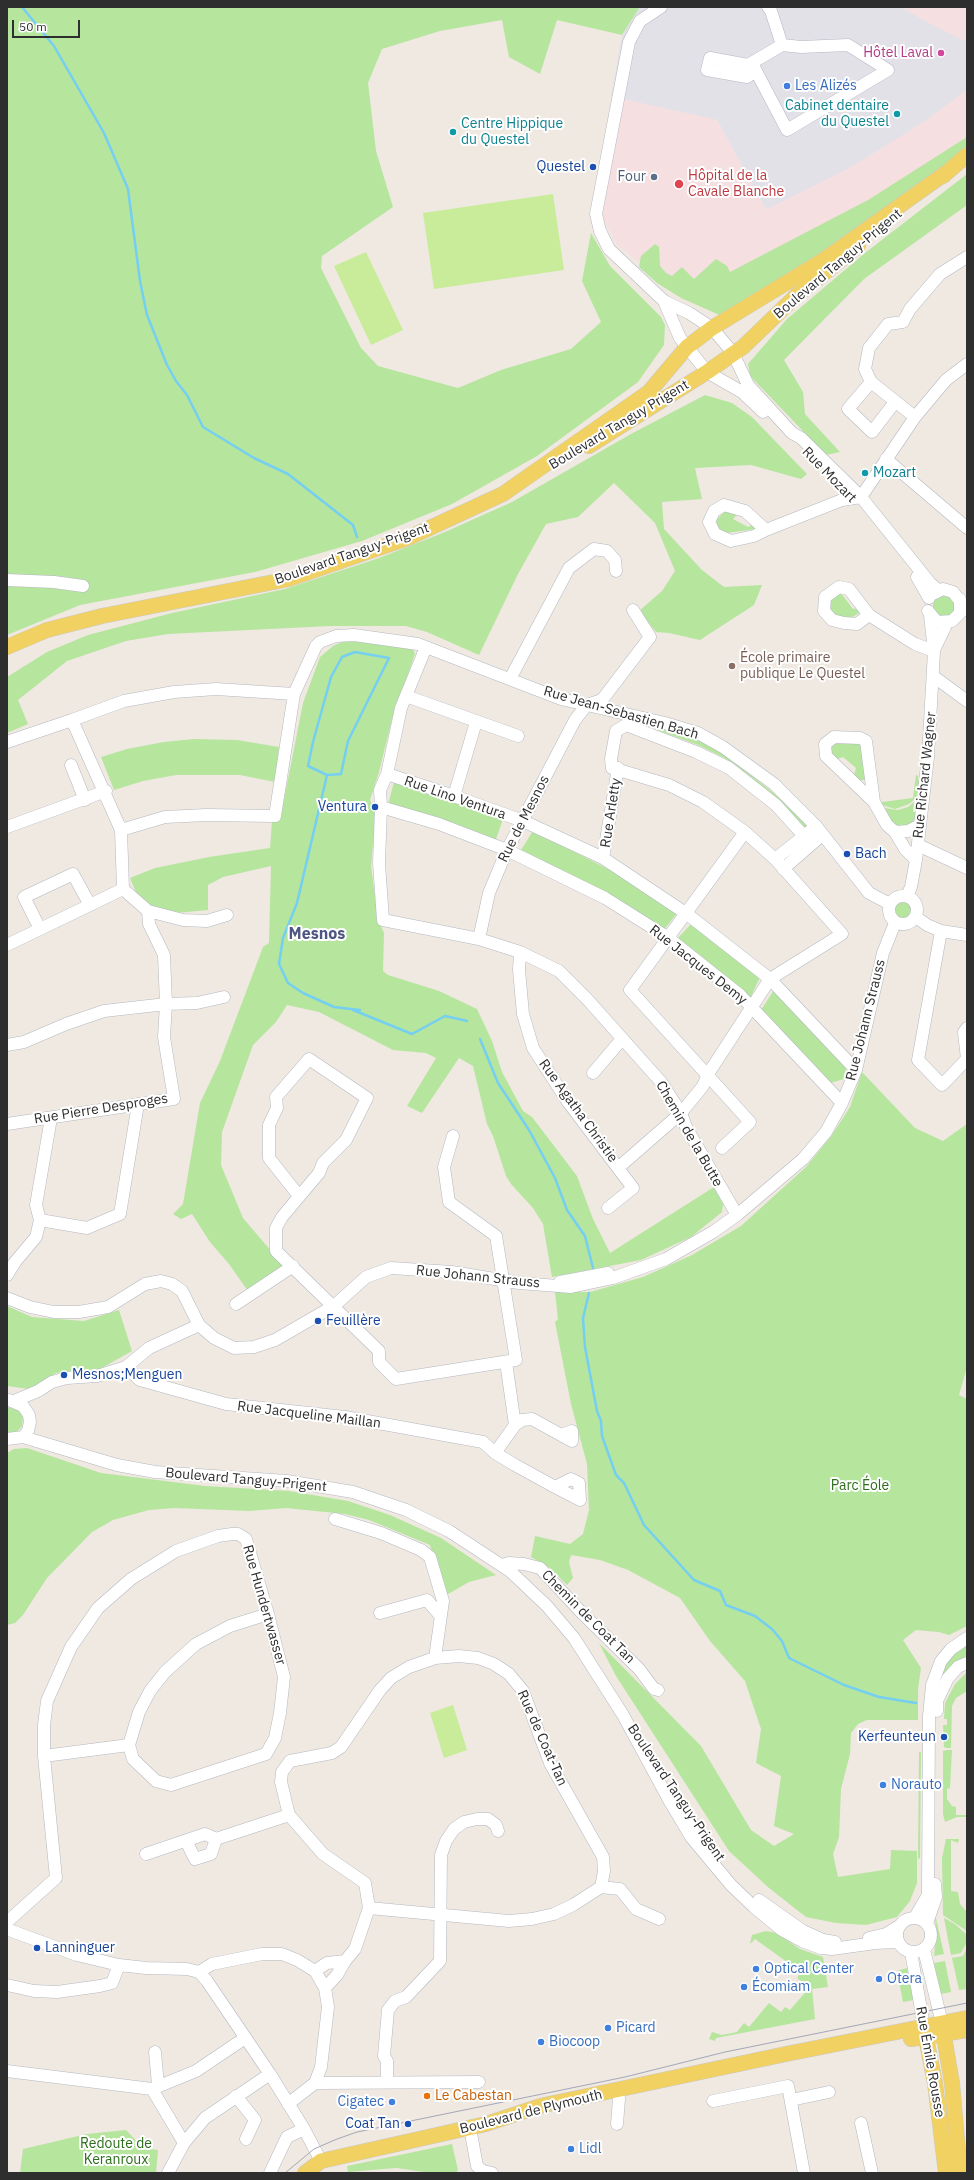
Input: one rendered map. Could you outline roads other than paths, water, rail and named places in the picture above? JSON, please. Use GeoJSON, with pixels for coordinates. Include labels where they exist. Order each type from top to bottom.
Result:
{"type":"FeatureCollection","features":[{"type":"Feature","properties":{"kind":"main road","name":"Boulevard Tanguy-Prigent"},"geometry":{"type":"LineString","coordinates":[[707,372],[733,353],[797,296],[967,156]]}},
{"type":"Feature","properties":{"kind":"main road"},"geometry":{"type":"LineString","coordinates":[[712,328],[822,261],[950,170]]}},
{"type":"Feature","properties":{"kind":"main road","name":"Boulevard Tanguy-Prigent"},"geometry":{"type":"LineString","coordinates":[[7,647],[47,630],[78,622],[289,579],[408,538],[503,494],[649,392],[687,346],[712,328]]}},
{"type":"Feature","properties":{"kind":"main road","name":"Boulevard Tanguy Prigent"},"geometry":{"type":"LineString","coordinates":[[503,494],[602,439],[707,372]]}},
{"type":"Feature","properties":{"kind":"main road"},"geometry":{"type":"LineString","coordinates":[[7,658],[41,639],[78,622]]}},
{"type":"Feature","properties":{"kind":"main road","name":"Boulevard de Plymouth"},"geometry":{"type":"LineString","coordinates":[[305,2173],[321,2161],[470,2128],[509,2118],[540,2106],[786,2054],[925,2032],[943,2028],[967,2018]]}},
{"type":"Feature","properties":{"kind":"main road","name":"Boulevard de Plymouth"},"geometry":{"type":"LineString","coordinates":[[943,2028],[967,2030]]}},
{"type":"Feature","properties":{"kind":"main road","name":"Rue Émile Rousse"},"geometry":{"type":"LineString","coordinates":[[943,2028],[952,2083],[960,2173]]}},
{"type":"Feature","properties":{"kind":"main road","name":"Rue Émile Rousse"},"geometry":{"type":"LineString","coordinates":[[925,2032],[935,2083],[946,2173]]}},
{"type":"Feature","properties":{"kind":"street"},"geometry":{"type":"LineString","coordinates":[[661,7],[640,21],[629,42],[596,214],[600,231],[609,249],[664,301],[689,313],[712,328],[733,353]]}},
{"type":"Feature","properties":{"kind":"street"},"geometry":{"type":"LineString","coordinates":[[768,7],[782,45]]}},
{"type":"Feature","properties":{"kind":"street"},"geometry":{"type":"LineString","coordinates":[[782,45],[801,47],[848,45],[888,70],[787,130],[754,67],[782,45]]}},
{"type":"Feature","properties":{"kind":"street"},"geometry":{"type":"LineString","coordinates":[[915,416],[871,382],[865,368],[869,348],[888,324],[903,322],[910,309],[940,274],[967,257]]}},
{"type":"Feature","properties":{"kind":"street"},"geometry":{"type":"LineString","coordinates":[[664,301],[675,329],[707,372]]}},
{"type":"Feature","properties":{"kind":"street","name":"Rue Mozart"},"geometry":{"type":"LineString","coordinates":[[733,353],[748,385],[792,433],[801,438],[856,497],[930,583],[934,594]]}},
{"type":"Feature","properties":{"kind":"street"},"geometry":{"type":"LineString","coordinates":[[766,530],[856,497],[886,459],[915,416],[946,380],[967,364]]}},
{"type":"Feature","properties":{"kind":"street","name":"Rue Mozart"},"geometry":{"type":"LineString","coordinates":[[707,372],[742,392],[856,497]]}},
{"type":"Feature","properties":{"kind":"street"},"geometry":{"type":"LineString","coordinates":[[871,382],[848,409],[872,432],[895,402]]}},
{"type":"Feature","properties":{"kind":"street"},"geometry":{"type":"LineString","coordinates":[[886,459],[967,528]]}},
{"type":"Feature","properties":{"kind":"street"},"geometry":{"type":"LineString","coordinates":[[510,679],[569,568],[594,549],[607,552],[614,560],[616,571]]}},
{"type":"Feature","properties":{"kind":"street"},"geometry":{"type":"LineString","coordinates":[[7,580],[54,582],[83,586]]}},
{"type":"Feature","properties":{"kind":"street"},"geometry":{"type":"LineString","coordinates":[[960,600],[961,606],[957,620],[938,622],[930,615],[928,610],[934,594],[953,592],[960,600],[967,610]]}},
{"type":"Feature","properties":{"kind":"street"},"geometry":{"type":"LineString","coordinates":[[586,706],[602,700],[650,638],[633,610]]}},
{"type":"Feature","properties":{"kind":"street"},"geometry":{"type":"LineString","coordinates":[[869,615],[915,644],[934,651]]}},
{"type":"Feature","properties":{"kind":"street","name":"Rue Richard Wagner"},"geometry":{"type":"LineString","coordinates":[[907,896],[911,887],[916,860],[928,757],[934,651],[930,615]]}},
{"type":"Feature","properties":{"kind":"street","name":"Rue Richard Wagner"},"geometry":{"type":"LineString","coordinates":[[934,651],[957,620]]}},
{"type":"Feature","properties":{"kind":"street","name":"Rue Jean-Sebastien Bach"},"geometry":{"type":"LineString","coordinates":[[294,694],[316,646],[320,642],[336,636],[354,635],[397,639],[426,647],[561,699],[665,723],[698,733],[723,747],[774,784],[819,831],[869,892],[890,904]]}},
{"type":"Feature","properties":{"kind":"street"},"geometry":{"type":"LineString","coordinates":[[426,647],[401,708],[387,774],[380,790],[381,807],[439,824],[507,850]]}},
{"type":"Feature","properties":{"kind":"street"},"geometry":{"type":"LineString","coordinates":[[933,676],[967,701]]}},
{"type":"Feature","properties":{"kind":"street"},"geometry":{"type":"LineString","coordinates":[[7,742],[124,701],[174,692],[216,689],[294,694],[275,816],[206,815],[165,818],[121,830]]}},
{"type":"Feature","properties":{"kind":"street"},"geometry":{"type":"LineString","coordinates":[[406,696],[518,736]]}},
{"type":"Feature","properties":{"kind":"street","name":"Rue de Mesnos"},"geometry":{"type":"LineString","coordinates":[[479,940],[489,893],[507,850],[575,720],[586,706]]}},
{"type":"Feature","properties":{"kind":"street"},"geometry":{"type":"LineString","coordinates":[[72,720],[106,791],[121,830],[123,889],[148,911],[183,920],[206,921],[227,915]]}},
{"type":"Feature","properties":{"kind":"street"},"geometry":{"type":"LineString","coordinates":[[454,796],[476,722]]}},
{"type":"Feature","properties":{"kind":"street"},"geometry":{"type":"LineString","coordinates":[[620,1167],[681,1113],[703,1086],[708,1074],[770,979],[842,934],[775,859],[745,832],[703,802],[669,785],[618,768],[612,768],[611,758],[616,731],[626,725],[696,752],[729,768],[776,805],[804,836]]}},
{"type":"Feature","properties":{"kind":"street"},"geometry":{"type":"LineString","coordinates":[[874,802],[866,741],[860,738],[834,737],[825,744],[826,756],[874,802],[887,825],[895,832],[905,849],[916,860]]}},
{"type":"Feature","properties":{"kind":"street"},"geometry":{"type":"LineString","coordinates":[[71,765],[85,800]]}},
{"type":"Feature","properties":{"kind":"street","name":"Rue Arletty"},"geometry":{"type":"LineString","coordinates":[[603,858],[618,768]]}},
{"type":"Feature","properties":{"kind":"street","name":"Rue Lino Ventura"},"geometry":{"type":"LineString","coordinates":[[387,774],[523,821]]}},
{"type":"Feature","properties":{"kind":"street"},"geometry":{"type":"LineString","coordinates":[[7,827],[85,800],[106,791]]}},
{"type":"Feature","properties":{"kind":"street","name":"Chemin de la Butte"},"geometry":{"type":"LineString","coordinates":[[381,807],[379,863],[383,920],[479,940],[520,952],[560,971],[661,1082],[681,1113],[686,1127],[737,1215]]}},
{"type":"Feature","properties":{"kind":"street"},"geometry":{"type":"LineString","coordinates":[[523,821],[603,858],[687,914],[770,979],[856,1070]]}},
{"type":"Feature","properties":{"kind":"street"},"geometry":{"type":"LineString","coordinates":[[895,832],[908,831],[920,825]]}},
{"type":"Feature","properties":{"kind":"street"},"geometry":{"type":"LineString","coordinates":[[775,859],[804,836],[819,831]]}},
{"type":"Feature","properties":{"kind":"street"},"geometry":{"type":"LineString","coordinates":[[783,869],[819,831]]}},
{"type":"Feature","properties":{"kind":"street"},"geometry":{"type":"LineString","coordinates":[[722,1148],[750,1122],[708,1074],[630,990],[667,937],[687,914],[745,832]]}},
{"type":"Feature","properties":{"kind":"street"},"geometry":{"type":"LineString","coordinates":[[918,845],[967,868]]}},
{"type":"Feature","properties":{"kind":"street","name":"Rue Jacques Demy"},"geometry":{"type":"LineString","coordinates":[[507,850],[605,898],[667,937],[752,1006],[842,1103]]}},
{"type":"Feature","properties":{"kind":"street"},"geometry":{"type":"LineString","coordinates":[[40,930],[24,897],[73,874],[90,905]]}},
{"type":"Feature","properties":{"kind":"street"},"geometry":{"type":"LineString","coordinates":[[7,945],[123,889]]}},
{"type":"Feature","properties":{"kind":"street"},"geometry":{"type":"LineString","coordinates":[[907,896],[912,899],[917,907],[916,917],[905,925],[896,923],[890,917],[890,904],[897,897],[907,896]]}},
{"type":"Feature","properties":{"kind":"street"},"geometry":{"type":"LineString","coordinates":[[148,911],[148,924],[164,955],[166,1004]]}},
{"type":"Feature","properties":{"kind":"street"},"geometry":{"type":"LineString","coordinates":[[916,917],[941,931],[967,935]]}},
{"type":"Feature","properties":{"kind":"street","name":"Rue Johann Strauss"},"geometry":{"type":"LineString","coordinates":[[199,1325],[214,1338],[234,1348],[254,1347],[275,1340],[334,1306],[366,1277],[391,1268],[452,1272],[519,1283],[547,1284],[588,1275],[628,1272],[666,1259],[713,1232],[737,1215],[803,1159],[826,1132],[842,1103],[856,1070],[882,953],[896,923]]}},
{"type":"Feature","properties":{"kind":"street"},"geometry":{"type":"LineString","coordinates":[[941,931],[918,1060],[942,1085],[967,1059],[964,1032],[967,1028]]}},
{"type":"Feature","properties":{"kind":"street","name":"Rue Agatha Christie"},"geometry":{"type":"LineString","coordinates":[[520,952],[519,970],[523,1014],[533,1048],[568,1102],[620,1167],[633,1188],[608,1208]]}},
{"type":"Feature","properties":{"kind":"street"},"geometry":{"type":"LineString","coordinates":[[7,1045],[24,1042],[66,1024],[104,1011],[166,1004],[197,1003],[224,997]]}},
{"type":"Feature","properties":{"kind":"street","name":"Rue Pierre Desproges"},"geometry":{"type":"LineString","coordinates":[[7,1124],[174,1099],[164,1037],[166,1004]]}},
{"type":"Feature","properties":{"kind":"street"},"geometry":{"type":"LineString","coordinates":[[593,1073],[622,1039]]}},
{"type":"Feature","properties":{"kind":"street"},"geometry":{"type":"LineString","coordinates":[[299,1196],[269,1158],[269,1125],[278,1108],[276,1097],[309,1059],[367,1098],[346,1140],[323,1163],[319,1173],[282,1217],[276,1228],[276,1251],[379,1351],[379,1362],[396,1379],[511,1361]]}},
{"type":"Feature","properties":{"kind":"street"},"geometry":{"type":"LineString","coordinates":[[40,1220],[87,1228],[120,1214],[138,1104]]}},
{"type":"Feature","properties":{"kind":"street"},"geometry":{"type":"LineString","coordinates":[[7,1275],[11,1258],[36,1237],[40,1220],[36,1205],[51,1118]]}},
{"type":"Feature","properties":{"kind":"street"},"geometry":{"type":"LineString","coordinates":[[453,1136],[444,1167],[450,1202],[496,1236],[511,1361],[515,1425]]}},
{"type":"Feature","properties":{"kind":"street"},"geometry":{"type":"LineString","coordinates":[[236,1304],[293,1266]]}},
{"type":"Feature","properties":{"kind":"street"},"geometry":{"type":"LineString","coordinates":[[7,1298],[30,1307],[54,1312],[79,1312],[108,1307],[145,1284],[161,1281],[172,1284],[182,1291],[199,1325],[149,1348],[126,1367],[97,1376],[67,1378],[52,1382],[38,1391],[11,1401]]}},
{"type":"Feature","properties":{"kind":"street","name":"Rue Jacqueline Maillan"},"geometry":{"type":"LineString","coordinates":[[126,1367],[140,1380],[226,1404],[345,1417],[483,1442],[495,1453],[555,1487]]}},
{"type":"Feature","properties":{"kind":"street"},"geometry":{"type":"LineString","coordinates":[[8,1440],[23,1437],[28,1431],[29,1419],[38,1391]]}},
{"type":"Feature","properties":{"kind":"street","name":"Boulevard Tanguy-Prigent"},"geometry":{"type":"LineString","coordinates":[[11,1401],[23,1406],[29,1419],[44,1436],[68,1451]]}},
{"type":"Feature","properties":{"kind":"street"},"geometry":{"type":"LineString","coordinates":[[495,1453],[515,1425],[522,1420],[532,1419],[561,1435]]}},
{"type":"Feature","properties":{"kind":"street","name":"Boulevard Tanguy-Prigent"},"geometry":{"type":"LineString","coordinates":[[23,1437],[117,1465],[155,1472],[287,1481],[353,1492],[380,1500],[423,1518],[449,1531],[505,1564],[547,1606],[574,1638],[695,1827],[734,1877],[802,1936]]}},
{"type":"Feature","properties":{"kind":"street"},"geometry":{"type":"LineString","coordinates":[[335,1519],[382,1533],[421,1550],[430,1557],[443,1601],[435,1658]]}},
{"type":"Feature","properties":{"kind":"street","name":"Rue Hundertwasser"},"geometry":{"type":"LineString","coordinates":[[8,1927],[56,1878],[44,1756],[44,1725],[46,1701],[71,1647],[98,1608],[130,1579],[176,1551],[218,1536],[238,1534],[246,1539],[250,1547],[284,1677],[275,1738],[266,1754],[171,1785],[156,1781],[133,1759],[129,1745]]}},
{"type":"Feature","properties":{"kind":"street","name":"Chemin de Coat Tan"},"geometry":{"type":"LineString","coordinates":[[505,1564],[524,1564],[540,1568],[581,1612],[640,1669],[654,1688],[658,1690]]}},
{"type":"Feature","properties":{"kind":"street"},"geometry":{"type":"LineString","coordinates":[[380,1613],[427,1600],[440,1614]]}},
{"type":"Feature","properties":{"kind":"street"},"geometry":{"type":"LineString","coordinates":[[44,1756],[129,1745],[138,1712],[150,1691],[165,1672],[196,1644],[230,1626],[268,1614]]}},
{"type":"Feature","properties":{"kind":"street"},"geometry":{"type":"LineString","coordinates":[[914,1918],[928,1895],[929,1716],[932,1685],[941,1661],[951,1649],[967,1638]]}},
{"type":"Feature","properties":{"kind":"street","name":"Rue de Coat-Tan"},"geometry":{"type":"LineString","coordinates":[[325,1988],[338,1975],[345,1961],[356,1949],[369,1908],[365,1882],[323,1854],[289,1815],[281,1782],[282,1772],[290,1761],[332,1753],[341,1747],[380,1690],[391,1678],[409,1667],[435,1658],[460,1656],[478,1658],[494,1664],[509,1674],[523,1691],[550,1763],[603,1857],[604,1871],[600,1887]]}},
{"type":"Feature","properties":{"kind":"street"},"geometry":{"type":"LineString","coordinates":[[802,1936],[821,1948],[832,1949],[893,1942],[911,1952],[924,1950],[931,1940],[932,1934],[927,1923],[936,1897],[935,1726],[937,1701],[948,1678],[958,1667],[967,1663]]}},
{"type":"Feature","properties":{"kind":"street","name":"Boulevard Tanguy-Prigent"},"geometry":{"type":"LineString","coordinates":[[623,1715],[668,1800],[691,1837],[720,1873],[749,1902],[782,1930],[802,1936]]}},
{"type":"Feature","properties":{"kind":"street"},"geometry":{"type":"LineString","coordinates":[[146,1854],[205,1834],[216,1839],[289,1815]]}},
{"type":"Feature","properties":{"kind":"street"},"geometry":{"type":"LineString","coordinates":[[387,2082],[387,2061],[384,2056],[388,2010],[394,2001],[406,1997],[440,1961],[442,1914],[441,1855],[446,1841],[454,1829],[464,1822],[477,1819],[488,1819],[496,1825],[498,1831]]}},
{"type":"Feature","properties":{"kind":"street"},"geometry":{"type":"LineString","coordinates":[[186,1841],[196,1859],[211,1854],[216,1839]]}},
{"type":"Feature","properties":{"kind":"street"},"geometry":{"type":"LineString","coordinates":[[369,1908],[509,1920],[532,1919],[554,1914],[573,1906],[600,1887],[620,1889],[636,1909],[659,1920]]}},
{"type":"Feature","properties":{"kind":"street"},"geometry":{"type":"LineString","coordinates":[[802,1936],[845,1942],[886,1934],[899,1926],[903,1921],[914,1918],[927,1923]]}},
{"type":"Feature","properties":{"kind":"street"},"geometry":{"type":"LineString","coordinates":[[893,1942],[897,1937],[899,1926]]}},
{"type":"Feature","properties":{"kind":"street"},"geometry":{"type":"LineString","coordinates":[[8,1927],[77,1955],[119,1965],[146,1968],[187,1969],[198,1972],[207,1981],[270,2074],[304,2129],[321,2161]]}},
{"type":"Feature","properties":{"kind":"street","name":"Rue Émile Rousse"},"geometry":{"type":"LineString","coordinates":[[924,1950],[943,2028]]}},
{"type":"Feature","properties":{"kind":"street","name":"Rue Émile Rousse"},"geometry":{"type":"LineString","coordinates":[[911,1952],[925,2032]]}},
{"type":"Feature","properties":{"kind":"street"},"geometry":{"type":"LineString","coordinates":[[198,1972],[212,1964],[262,1954],[282,1954],[297,1960],[315,1971],[325,1988],[328,2007],[321,2067],[316,2083],[288,2104]]}},
{"type":"Feature","properties":{"kind":"street"},"geometry":{"type":"LineString","coordinates":[[315,1971],[327,1963],[345,1961]]}},
{"type":"Feature","properties":{"kind":"street"},"geometry":{"type":"LineString","coordinates":[[7,1985],[34,1992],[57,1992],[92,1987],[112,1983],[119,1965]]}},
{"type":"Feature","properties":{"kind":"street"},"geometry":{"type":"LineString","coordinates":[[7,2071],[155,2087],[177,2080],[196,2071],[245,2038]]}},
{"type":"Feature","properties":{"kind":"street"},"geometry":{"type":"LineString","coordinates":[[155,2052],[155,2087],[184,2143]]}},
{"type":"Feature","properties":{"kind":"street"},"geometry":{"type":"LineString","coordinates":[[168,2173],[184,2143],[205,2118],[270,2074]]}},
{"type":"Feature","properties":{"kind":"street"},"geometry":{"type":"LineString","coordinates":[[316,2083],[479,2082]]}},
{"type":"Feature","properties":{"kind":"street"},"geometry":{"type":"LineString","coordinates":[[713,2101],[788,2086],[804,2173]]}},
{"type":"Feature","properties":{"kind":"street"},"geometry":{"type":"LineString","coordinates":[[617,2124],[620,2099],[618,2090]]}},
{"type":"Feature","properties":{"kind":"street"},"geometry":{"type":"LineString","coordinates":[[791,2100],[829,2092]]}},
{"type":"Feature","properties":{"kind":"street"},"geometry":{"type":"LineString","coordinates":[[236,2096],[255,2120],[246,2139]]}},
{"type":"Feature","properties":{"kind":"street"},"geometry":{"type":"LineString","coordinates":[[861,2123],[872,2173]]}},
{"type":"Feature","properties":{"kind":"street"},"geometry":{"type":"LineString","coordinates":[[470,2128],[473,2170],[492,2173]]}},
{"type":"Feature","properties":{"kind":"street"},"geometry":{"type":"LineString","coordinates":[[270,2173],[287,2138],[304,2129]]}},
{"type":"Feature","properties":{"kind":"waterway"},"geometry":{"type":"LineString","coordinates":[[22,7],[54,46],[104,133],[128,189],[140,281],[147,315],[167,365],[176,381],[187,395],[203,427],[254,458],[288,474],[353,525],[357,537]]}},
{"type":"Feature","properties":{"kind":"waterway"},"geometry":{"type":"LineString","coordinates":[[355,652],[389,658],[348,741],[341,774],[327,775],[308,766],[313,742],[331,677],[342,657],[355,652]]}},
{"type":"Feature","properties":{"kind":"waterway"},"geometry":{"type":"LineString","coordinates":[[327,775],[297,903],[283,938],[279,964],[288,983],[303,993],[334,1007],[360,1010],[353,1010],[412,1034],[445,1016],[467,1021]]}},
{"type":"Feature","properties":{"kind":"waterway"},"geometry":{"type":"LineString","coordinates":[[480,1039],[498,1083],[529,1130],[555,1178],[567,1210],[585,1236],[593,1268]]}},
{"type":"Feature","properties":{"kind":"waterway"},"geometry":{"type":"LineString","coordinates":[[589,1293],[583,1318],[585,1347],[597,1411],[601,1421],[602,1436],[616,1475],[624,1483],[644,1525],[694,1580],[720,1591],[726,1605],[755,1616],[772,1629],[782,1641],[789,1658],[844,1685],[879,1697],[916,1703]]}},
{"type":"Feature","properties":{"kind":"tram line"},"geometry":{"type":"LineString","coordinates":[[285,2173],[314,2149],[357,2132],[625,2077],[725,2052],[967,2003]]}},
{"type":"Feature","properties":{"kind":"place","name":"Hôtel Laval"},"geometry":{"type":"Point","coordinates":[941,53]}},
{"type":"Feature","properties":{"kind":"place","name":"Les Alizés"},"geometry":{"type":"Point","coordinates":[787,86]}},
{"type":"Feature","properties":{"kind":"place","name":"Cabinet dentaire du Questel"},"geometry":{"type":"Point","coordinates":[897,114]}},
{"type":"Feature","properties":{"kind":"place","name":"Centre Hippique du Questel"},"geometry":{"type":"Point","coordinates":[453,132]}},
{"type":"Feature","properties":{"kind":"place","name":"Questel"},"geometry":{"type":"Point","coordinates":[593,167]}},
{"type":"Feature","properties":{"kind":"place","name":"Four"},"geometry":{"type":"Point","coordinates":[654,177]}},
{"type":"Feature","properties":{"kind":"place","name":"Hôpital de la Cavale Blanche"},"geometry":{"type":"Point","coordinates":[679,184]}},
{"type":"Feature","properties":{"kind":"place","name":"Mozart"},"geometry":{"type":"Point","coordinates":[865,473]}},
{"type":"Feature","properties":{"kind":"place","name":"École primaire publique Le Questel"},"geometry":{"type":"Point","coordinates":[732,666]}},
{"type":"Feature","properties":{"kind":"place","name":"Ventura"},"geometry":{"type":"Point","coordinates":[375,807]}},
{"type":"Feature","properties":{"kind":"place","name":"Bach"},"geometry":{"type":"Point","coordinates":[847,854]}},
{"type":"Feature","properties":{"kind":"place","name":"Feuillère"},"geometry":{"type":"Point","coordinates":[318,1321]}},
{"type":"Feature","properties":{"kind":"place","name":"Mesnos;Menguen"},"geometry":{"type":"Point","coordinates":[64,1375]}},
{"type":"Feature","properties":{"kind":"place","name":"Kerfeunteun"},"geometry":{"type":"Point","coordinates":[944,1737]}},
{"type":"Feature","properties":{"kind":"place","name":"Norauto"},"geometry":{"type":"Point","coordinates":[883,1785]}},
{"type":"Feature","properties":{"kind":"place","name":"Lanninguer"},"geometry":{"type":"Point","coordinates":[37,1948]}},
{"type":"Feature","properties":{"kind":"place","name":"Optical Center"},"geometry":{"type":"Point","coordinates":[756,1969]}},
{"type":"Feature","properties":{"kind":"place","name":"Otera"},"geometry":{"type":"Point","coordinates":[879,1979]}},
{"type":"Feature","properties":{"kind":"place","name":"Écomiam"},"geometry":{"type":"Point","coordinates":[744,1987]}},
{"type":"Feature","properties":{"kind":"place","name":"Picard"},"geometry":{"type":"Point","coordinates":[608,2028]}},
{"type":"Feature","properties":{"kind":"place","name":"Biocoop"},"geometry":{"type":"Point","coordinates":[541,2042]}},
{"type":"Feature","properties":{"kind":"place","name":"Le Cabestan"},"geometry":{"type":"Point","coordinates":[427,2096]}},
{"type":"Feature","properties":{"kind":"place","name":"Cigatec"},"geometry":{"type":"Point","coordinates":[392,2102]}},
{"type":"Feature","properties":{"kind":"place","name":"Coat Tan"},"geometry":{"type":"Point","coordinates":[408,2124]}},
{"type":"Feature","properties":{"kind":"place","name":"Lidl"},"geometry":{"type":"Point","coordinates":[571,2149]}},
{"type":"Feature","properties":{"kind":"district","name":"Mesnos"},"geometry":{"type":"Point","coordinates":[317,934]}},
{"type":"Feature","properties":{"kind":"park label","name":"Parc Éole"},"geometry":{"type":"Point","coordinates":[860,1486]}},
{"type":"Feature","properties":{"kind":"park label","name":"Redoute de Keranroux"},"geometry":{"type":"Point","coordinates":[116,2152]}}]}
